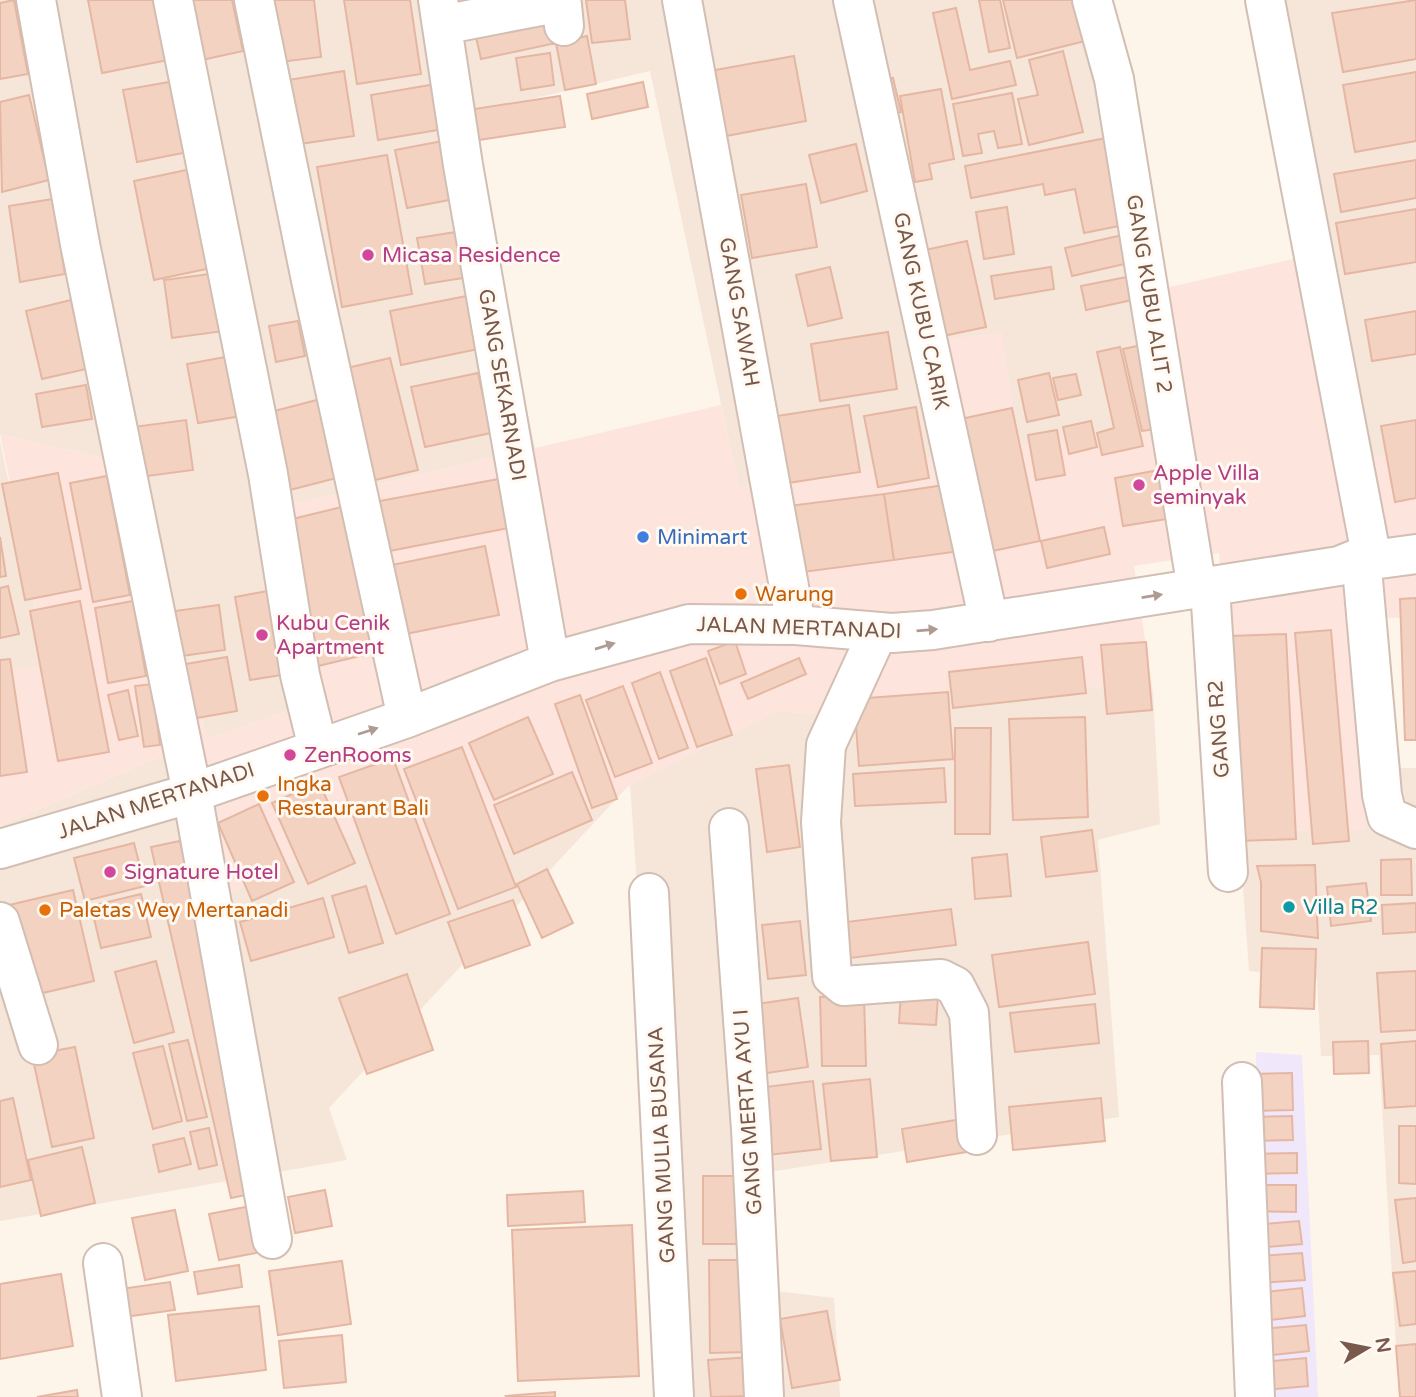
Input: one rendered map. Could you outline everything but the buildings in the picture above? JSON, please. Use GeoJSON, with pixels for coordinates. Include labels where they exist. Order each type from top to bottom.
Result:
{"type":"FeatureCollection","features":[{"type":"Feature","properties":{"kind":"street"},"geometry":{"type":"LineString","coordinates":[[36,0],[80,244],[192,793],[272,1239]]}},
{"type":"Feature","properties":{"kind":"street"},"geometry":{"type":"LineString","coordinates":[[173,0],[268,474],[300,675],[318,748]]}},
{"type":"Feature","properties":{"kind":"street"},"geometry":{"type":"LineString","coordinates":[[254,0],[314,293],[407,718]]}},
{"type":"Feature","properties":{"kind":"street","name":"GANG SAWAH"},"geometry":{"type":"LineString","coordinates":[[682,0],[796,625]]}},
{"type":"Feature","properties":{"kind":"street","name":"GANG KUBU CARIK"},"geometry":{"type":"LineString","coordinates":[[853,0],[989,622]]}},
{"type":"Feature","properties":{"kind":"street","name":"GANG KUBU ALIT 2"},"geometry":{"type":"LineString","coordinates":[[1093,0],[1114,79],[1203,588]]}},
{"type":"Feature","properties":{"kind":"street"},"geometry":{"type":"LineString","coordinates":[[1265,0],[1367,559],[1382,795],[1406,820]]}},
{"type":"Feature","properties":{"kind":"street","name":"GANG SEKARNADI"},"geometry":{"type":"LineString","coordinates":[[550,662],[465,178],[440,12],[556,3],[562,5],[564,26]]}},
{"type":"Feature","properties":{"kind":"street","name":"JALAN MERTANADI"},"geometry":{"type":"LineString","coordinates":[[0,849],[192,793],[407,718],[550,662],[690,624],[796,625],[878,632],[933,630],[1339,566],[1367,559],[1416,554]]}},
{"type":"Feature","properties":{"kind":"street","name":"GANG R2"},"geometry":{"type":"LineString","coordinates":[[1203,588],[1228,872]]}},
{"type":"Feature","properties":{"kind":"street"},"geometry":{"type":"LineString","coordinates":[[878,632],[826,745],[821,822],[832,976],[839,985],[844,986],[941,979],[955,986],[969,1013],[977,1135]]}},
{"type":"Feature","properties":{"kind":"street","name":"GANG MERTA AYU I"},"geometry":{"type":"LineString","coordinates":[[729,828],[751,1129],[764,1397]]}},
{"type":"Feature","properties":{"kind":"street","name":"GANG MULIA BUSANA"},"geometry":{"type":"LineString","coordinates":[[649,893],[674,1397]]}},
{"type":"Feature","properties":{"kind":"street"},"geometry":{"type":"LineString","coordinates":[[0,922],[38,1045]]}},
{"type":"Feature","properties":{"kind":"street"},"geometry":{"type":"LineString","coordinates":[[1242,1082],[1255,1397]]}},
{"type":"Feature","properties":{"kind":"street"},"geometry":{"type":"LineString","coordinates":[[103,1263],[122,1397]]}},
{"type":"Feature","properties":{"kind":"shaded area"},"geometry":{"type":"Polygon","coordinates":[[[0,0],[1080,0],[1165,288],[1192,415],[1019,447],[739,488],[650,71],[464,115],[535,448],[288,505],[325,698],[207,739],[138,466],[0,434],[0,0]]]}},
{"type":"Feature","properties":{"kind":"shaded area"},"geometry":{"type":"Polygon","coordinates":[[[1255,0],[1416,0],[1416,448],[1348,463],[1255,0]]]}},
{"type":"Feature","properties":{"kind":"shaded area"},"geometry":{"type":"Polygon","coordinates":[[[1306,256],[1348,463],[1416,448],[1416,617],[1361,619],[1366,830],[1239,831],[1219,553],[1134,566],[1153,693],[946,673],[949,725],[778,711],[390,907],[362,829],[217,900],[178,749],[0,826],[0,673],[47,664],[0,434],[138,466],[207,739],[325,698],[288,505],[721,405],[739,488],[952,454],[922,343],[1002,332],[1019,446],[1191,416],[1165,288],[1306,256]]]}},
{"type":"Feature","properties":{"kind":"shaded area"},"geometry":{"type":"Polygon","coordinates":[[[0,441],[47,665],[0,673],[0,441]]]}},
{"type":"Feature","properties":{"kind":"shaded area"},"geometry":{"type":"Polygon","coordinates":[[[945,673],[1153,693],[1160,824],[1098,840],[1119,1117],[763,1173],[776,1291],[834,1298],[840,1397],[672,1397],[630,784],[329,1108],[347,1160],[0,1221],[0,826],[178,749],[362,829],[630,783],[778,711],[949,725],[945,673]]]}},
{"type":"Feature","properties":{"kind":"shaded area"},"geometry":{"type":"Polygon","coordinates":[[[1363,768],[1416,768],[1416,1397],[1399,1397],[1379,1055],[1321,1056],[1317,979],[1249,971],[1239,831],[1366,830],[1363,768]]]}},
{"type":"Feature","properties":{"kind":"shaded area"},"geometry":{"type":"Polygon","coordinates":[[[1256,1052],[1302,1055],[1318,1397],[1262,1397],[1256,1052]]]}},
{"type":"Feature","properties":{"kind":"place","name":"Micasa Residence"},"geometry":{"type":"Point","coordinates":[368,255]}},
{"type":"Feature","properties":{"kind":"place","name":"Apple Villa seminyak"},"geometry":{"type":"Point","coordinates":[1139,485]}},
{"type":"Feature","properties":{"kind":"place","name":"Minimart"},"geometry":{"type":"Point","coordinates":[643,537]}},
{"type":"Feature","properties":{"kind":"place","name":"Warung"},"geometry":{"type":"Point","coordinates":[741,594]}},
{"type":"Feature","properties":{"kind":"place","name":"Kubu Cenik Apartment"},"geometry":{"type":"Point","coordinates":[262,635]}},
{"type":"Feature","properties":{"kind":"place","name":"ZenRooms"},"geometry":{"type":"Point","coordinates":[290,755]}},
{"type":"Feature","properties":{"kind":"place","name":"Ingka Restaurant Bali"},"geometry":{"type":"Point","coordinates":[263,796]}},
{"type":"Feature","properties":{"kind":"place","name":"Signature Hotel"},"geometry":{"type":"Point","coordinates":[110,872]}},
{"type":"Feature","properties":{"kind":"place","name":"Villa R2"},"geometry":{"type":"Point","coordinates":[1289,907]}},
{"type":"Feature","properties":{"kind":"place","name":"Paletas Wey Mertanadi"},"geometry":{"type":"Point","coordinates":[45,910]}}]}
